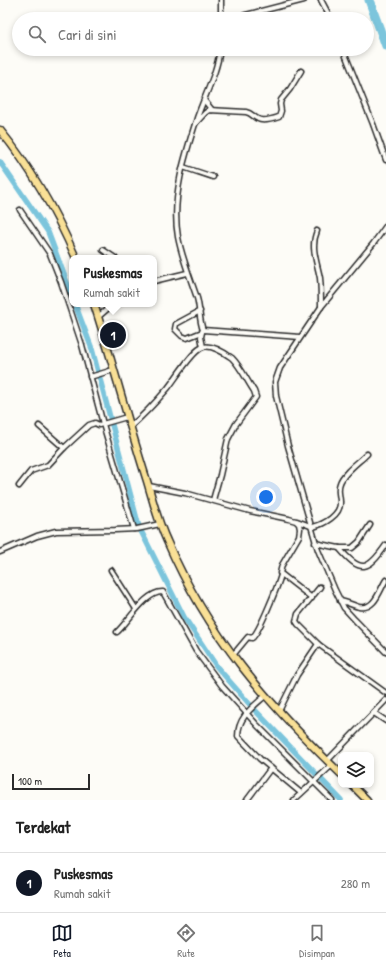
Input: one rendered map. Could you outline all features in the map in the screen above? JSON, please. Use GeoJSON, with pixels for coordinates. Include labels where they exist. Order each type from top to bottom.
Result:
{"type":"FeatureCollection","features":[{"type":"Feature","properties":{"kind":"main road"},"geometry":{"type":"LineString","coordinates":[[0,130],[35,179],[60,223],[75,255]]}},
{"type":"Feature","properties":{"kind":"main road"},"geometry":{"type":"LineString","coordinates":[[95,307],[125,417],[149,486],[160,524],[187,584],[217,634],[265,696],[329,765],[338,772]]}},
{"type":"Feature","properties":{"kind":"main road"},"geometry":{"type":"LineString","coordinates":[[355,788],[367,800]]}},
{"type":"Feature","properties":{"kind":"street"},"geometry":{"type":"LineString","coordinates":[[221,12],[222,0]]}},
{"type":"Feature","properties":{"kind":"street"},"geometry":{"type":"LineString","coordinates":[[257,12],[304,0]]}},
{"type":"Feature","properties":{"kind":"street"},"geometry":{"type":"LineString","coordinates":[[321,0],[327,12]]}},
{"type":"Feature","properties":{"kind":"street"},"geometry":{"type":"LineString","coordinates":[[203,347],[201,337],[203,331],[200,311],[187,273],[178,237],[176,221],[178,192],[183,166],[195,125],[214,75],[218,56]]}},
{"type":"Feature","properties":{"kind":"street"},"geometry":{"type":"LineString","coordinates":[[346,56],[386,160]]}},
{"type":"Feature","properties":{"kind":"street"},"geometry":{"type":"LineString","coordinates":[[195,125],[205,112],[212,110],[251,113],[260,120],[279,117],[281,111],[281,100],[301,71]]}},
{"type":"Feature","properties":{"kind":"street"},"geometry":{"type":"LineString","coordinates":[[204,100],[212,110]]}},
{"type":"Feature","properties":{"kind":"street"},"geometry":{"type":"LineString","coordinates":[[183,166],[213,178]]}},
{"type":"Feature","properties":{"kind":"street"},"geometry":{"type":"LineString","coordinates":[[20,210],[50,254],[55,266],[92,376],[104,424],[135,529]]}},
{"type":"Feature","properties":{"kind":"street"},"geometry":{"type":"LineString","coordinates":[[386,226],[374,244],[321,307],[300,337],[276,376],[275,389],[288,446],[310,527],[340,601],[355,620],[386,652]]}},
{"type":"Feature","properties":{"kind":"street"},"geometry":{"type":"LineString","coordinates":[[317,231],[313,244],[320,278],[321,307]]}},
{"type":"Feature","properties":{"kind":"street"},"geometry":{"type":"LineString","coordinates":[[103,250],[110,255]]}},
{"type":"Feature","properties":{"kind":"street"},"geometry":{"type":"LineString","coordinates":[[157,281],[162,281],[187,273]]}},
{"type":"Feature","properties":{"kind":"street"},"geometry":{"type":"LineString","coordinates":[[98,317],[110,307]]}},
{"type":"Feature","properties":{"kind":"street"},"geometry":{"type":"LineString","coordinates":[[200,311],[176,324],[175,329],[182,336],[187,338],[203,331],[300,337]]}},
{"type":"Feature","properties":{"kind":"street"},"geometry":{"type":"LineString","coordinates":[[130,428],[152,406],[194,354],[203,347],[214,348],[231,358],[256,396],[236,424],[228,439],[213,500]]}},
{"type":"Feature","properties":{"kind":"street"},"geometry":{"type":"LineString","coordinates":[[92,376],[111,370]]}},
{"type":"Feature","properties":{"kind":"street"},"geometry":{"type":"LineString","coordinates":[[19,486],[31,471],[48,465],[89,425],[95,423],[99,425],[104,424],[125,417]]}},
{"type":"Feature","properties":{"kind":"street"},"geometry":{"type":"LineString","coordinates":[[39,426],[64,448]]}},
{"type":"Feature","properties":{"kind":"street"},"geometry":{"type":"LineString","coordinates":[[149,486],[213,500],[250,511],[294,520],[310,527],[316,526],[328,520],[335,514],[340,506],[338,490],[340,482],[367,454]]}},
{"type":"Feature","properties":{"kind":"street"},"geometry":{"type":"LineString","coordinates":[[233,656],[248,636],[254,637],[261,624],[281,575],[280,571],[282,565],[299,536],[299,524],[294,520]]}},
{"type":"Feature","properties":{"kind":"street"},"geometry":{"type":"LineString","coordinates":[[0,552],[37,536],[56,531],[135,529],[160,524]]}},
{"type":"Feature","properties":{"kind":"street"},"geometry":{"type":"LineString","coordinates":[[316,543],[339,548],[352,548],[370,525]]}},
{"type":"Feature","properties":{"kind":"street"},"geometry":{"type":"LineString","coordinates":[[339,548],[354,563],[365,566],[370,565],[386,545]]}},
{"type":"Feature","properties":{"kind":"street"},"geometry":{"type":"LineString","coordinates":[[111,570],[136,609]]}},
{"type":"Feature","properties":{"kind":"street"},"geometry":{"type":"LineString","coordinates":[[281,575],[294,583],[312,598]]}},
{"type":"Feature","properties":{"kind":"street"},"geometry":{"type":"LineString","coordinates":[[340,601],[360,607],[367,607],[375,601],[386,580]]}},
{"type":"Feature","properties":{"kind":"street"},"geometry":{"type":"LineString","coordinates":[[320,586],[298,614],[296,621],[318,644],[386,693]]}},
{"type":"Feature","properties":{"kind":"street"},"geometry":{"type":"LineString","coordinates":[[117,632],[136,609],[154,594],[160,592],[164,593],[196,651],[222,686],[246,714],[316,780],[332,800]]}},
{"type":"Feature","properties":{"kind":"street"},"geometry":{"type":"LineString","coordinates":[[279,711],[297,675],[318,644]]}},
{"type":"Feature","properties":{"kind":"street"},"geometry":{"type":"LineString","coordinates":[[265,696],[246,714],[239,728],[238,736],[260,759],[301,793]]}},
{"type":"Feature","properties":{"kind":"street"},"geometry":{"type":"LineString","coordinates":[[295,800],[316,780],[386,700]]}},
{"type":"Feature","properties":{"kind":"street"},"geometry":{"type":"LineString","coordinates":[[374,713],[386,721]]}},
{"type":"Feature","properties":{"kind":"street"},"geometry":{"type":"LineString","coordinates":[[247,800],[271,768]]}},
{"type":"Feature","properties":{"kind":"waterway"},"geometry":{"type":"LineString","coordinates":[[369,0],[373,12]]}},
{"type":"Feature","properties":{"kind":"waterway"},"geometry":{"type":"LineString","coordinates":[[374,14],[386,46]]}},
{"type":"Feature","properties":{"kind":"waterway"},"geometry":{"type":"LineString","coordinates":[[0,162],[48,232],[69,288]]}},
{"type":"Feature","properties":{"kind":"waterway"},"geometry":{"type":"LineString","coordinates":[[76,307],[92,349],[139,527],[184,617],[217,667],[252,707],[341,800]]}},
{"type":"Feature","properties":{"kind":"place","name":"Puskesmas"},"geometry":{"type":"Point","coordinates":[113,335]}}]}
